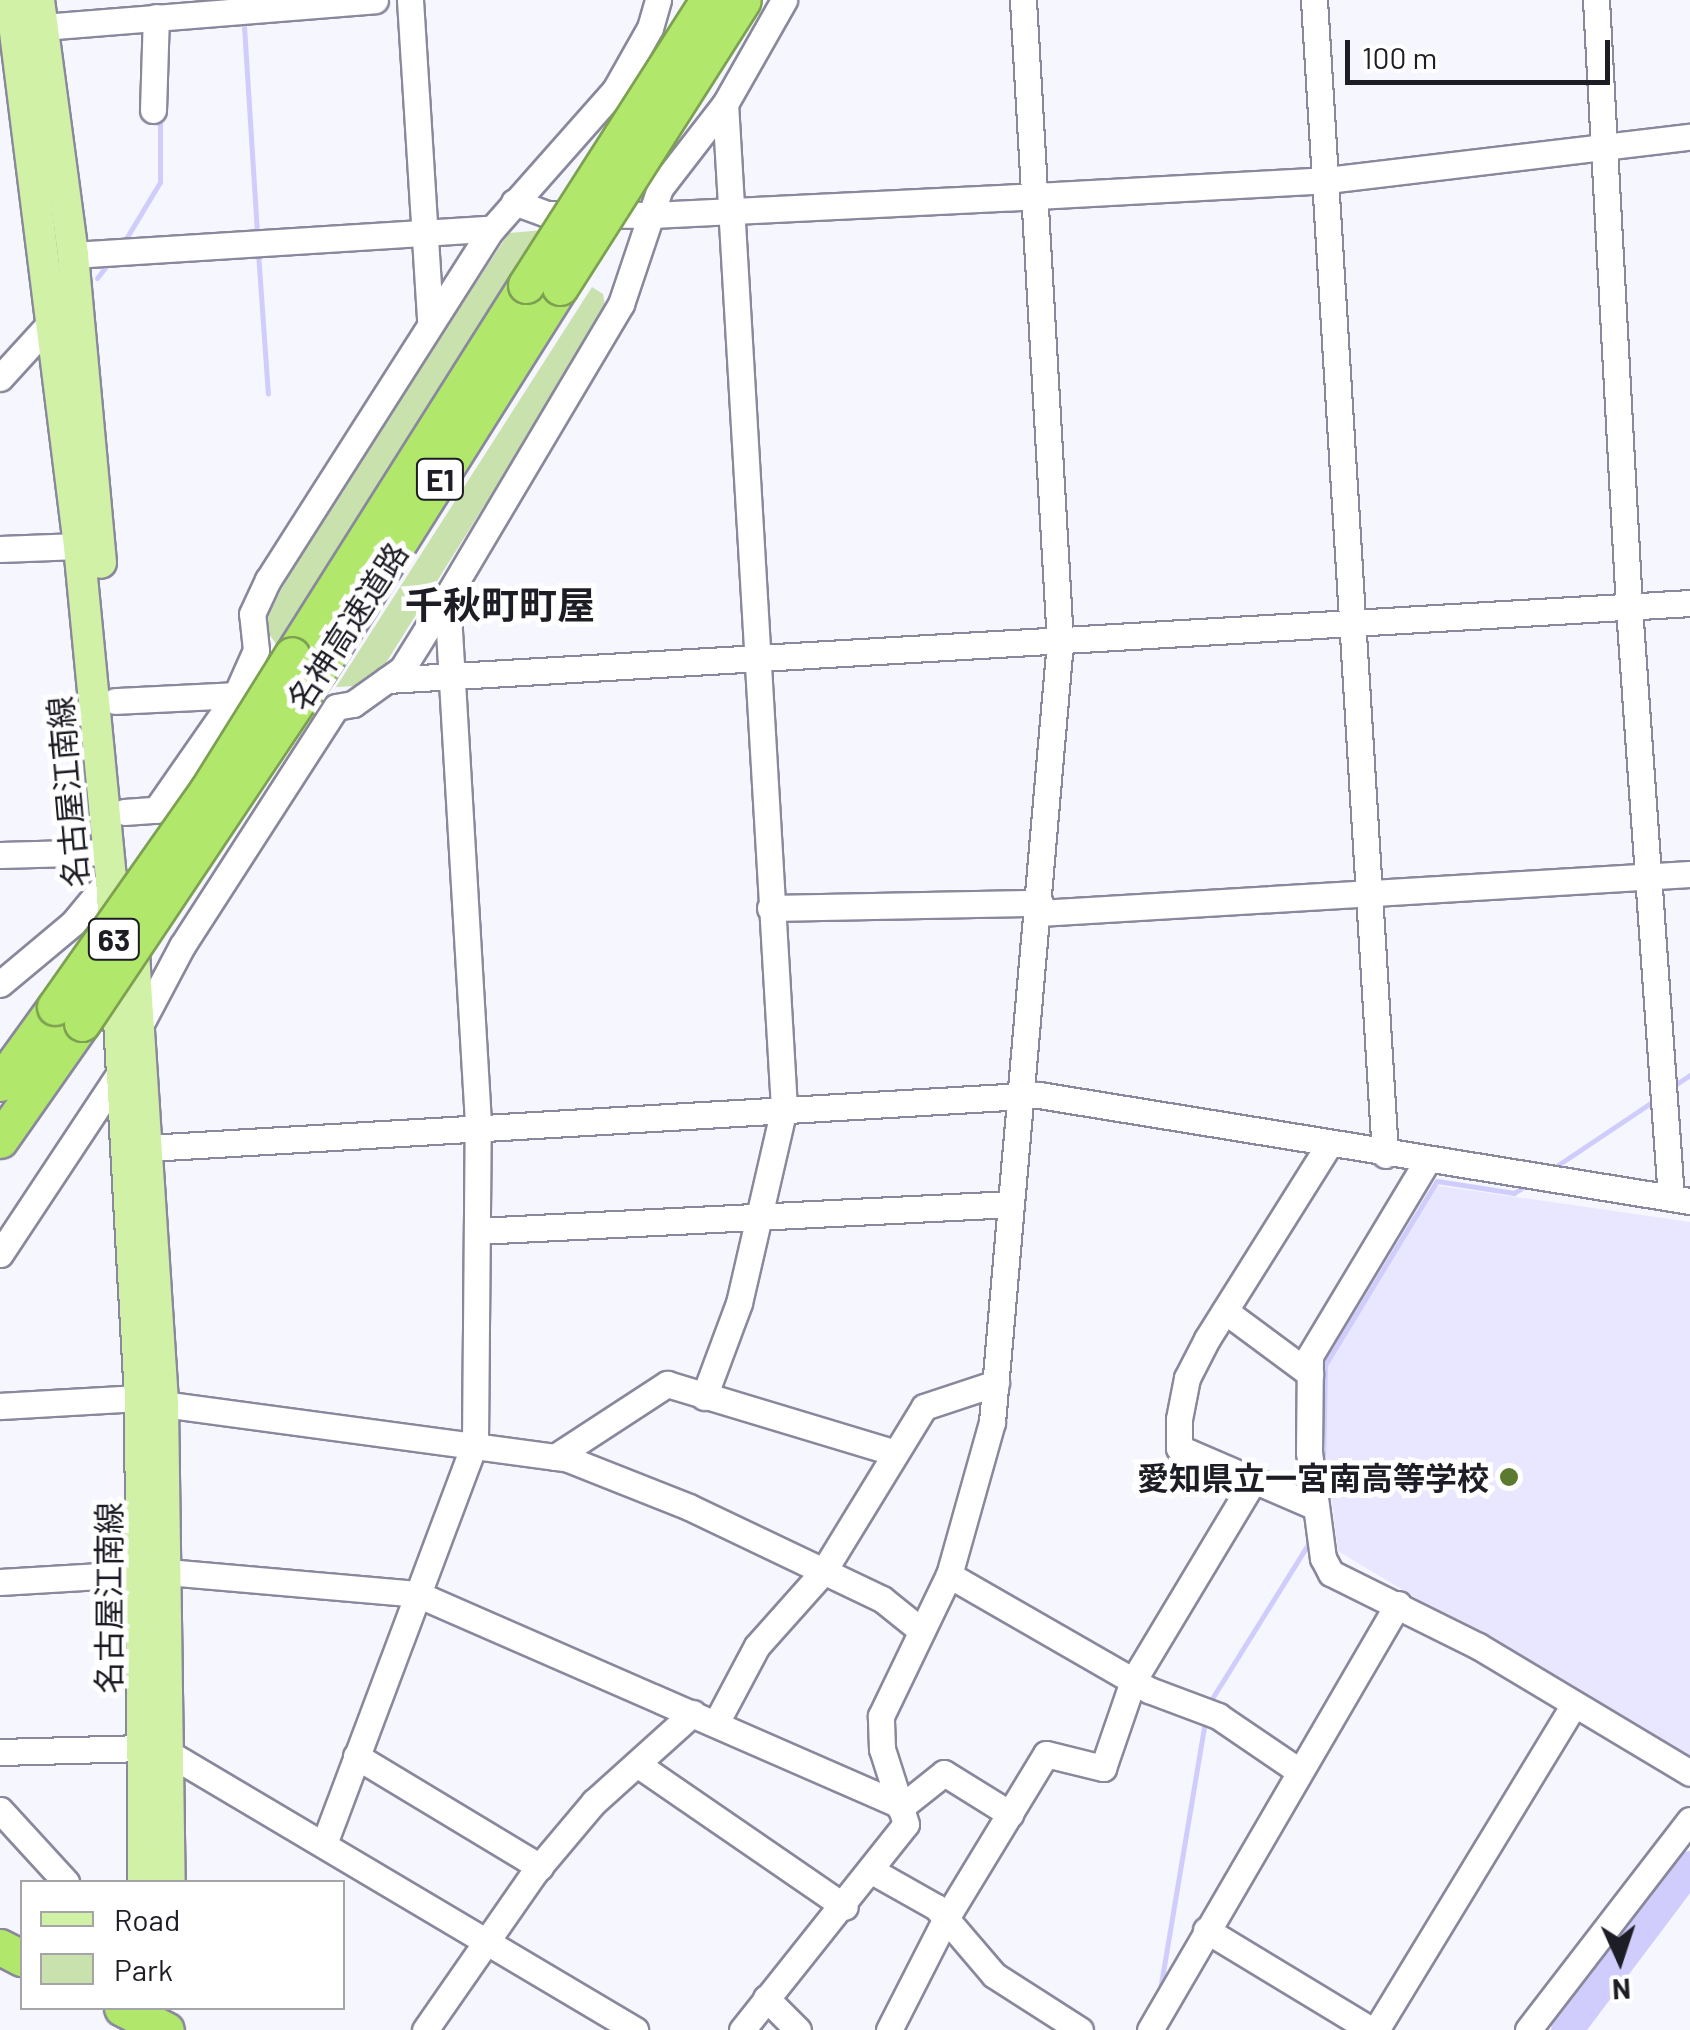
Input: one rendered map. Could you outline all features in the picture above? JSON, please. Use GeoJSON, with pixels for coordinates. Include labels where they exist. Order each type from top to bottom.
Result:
{"type":"FeatureCollection","features":[{"type":"Feature","properties":{"kind":"highway","name":"名神高速道路"},"geometry":{"type":"LineString","coordinates":[[0,1140],[69,1015],[305,664],[543,286],[708,0]]}},
{"type":"Feature","properties":{"kind":"highway","name":"名神高速道路"},"geometry":{"type":"LineString","coordinates":[[543,286],[743,0]]}},
{"type":"Feature","properties":{"kind":"highway","name":"名神高速道路"},"geometry":{"type":"LineString","coordinates":[[0,1083],[69,1015]]}},
{"type":"Feature","properties":{"kind":"main road"},"geometry":{"type":"LineString","coordinates":[[0,2],[19,13]]}},
{"type":"Feature","properties":{"kind":"main road","name":"名古屋江南線"},"geometry":{"type":"LineString","coordinates":[[19,13],[73,254],[115,701],[148,1148],[156,1751],[143,1880]]}},
{"type":"Feature","properties":{"kind":"main road","name":"名古屋江南線"},"geometry":{"type":"LineString","coordinates":[[19,13],[110,864],[120,1078],[151,1401]]}},
{"type":"Feature","properties":{"kind":"main road","name":"名古屋江南線"},"geometry":{"type":"LineString","coordinates":[[156,1751],[170,1880]]}},
{"type":"Feature","properties":{"kind":"street"},"geometry":{"type":"LineString","coordinates":[[19,13],[156,16],[376,0]]}},
{"type":"Feature","properties":{"kind":"street"},"geometry":{"type":"LineString","coordinates":[[410,0],[430,322]]}},
{"type":"Feature","properties":{"kind":"street"},"geometry":{"type":"LineString","coordinates":[[256,650],[336,707],[353,704],[387,680],[447,598],[622,304],[660,188],[725,104],[784,0]]}},
{"type":"Feature","properties":{"kind":"street"},"geometry":{"type":"LineString","coordinates":[[742,2030],[845,1908],[906,1824],[882,1749],[881,1716],[949,1576],[992,1422],[1019,1096],[1040,908],[1060,642],[1023,0]]}},
{"type":"Feature","properties":{"kind":"street"},"geometry":{"type":"LineString","coordinates":[[1314,0],[1386,1155]]}},
{"type":"Feature","properties":{"kind":"street"},"geometry":{"type":"LineString","coordinates":[[148,1148],[478,1124],[1019,1096],[1426,1161],[1680,1184],[1646,876],[1601,148],[1596,0]]}},
{"type":"Feature","properties":{"kind":"street"},"geometry":{"type":"LineString","coordinates":[[124,812],[156,810],[236,696],[256,650],[252,614],[268,580],[492,229],[614,90],[655,3]]}},
{"type":"Feature","properties":{"kind":"street"},"geometry":{"type":"LineString","coordinates":[[153,110],[156,16]]}},
{"type":"Feature","properties":{"kind":"street"},"geometry":{"type":"LineString","coordinates":[[704,1396],[739,1303],[784,1108],[725,104]]}},
{"type":"Feature","properties":{"kind":"street"},"geometry":{"type":"LineString","coordinates":[[514,202],[547,214],[652,215],[1327,180],[1690,137]]}},
{"type":"Feature","properties":{"kind":"street"},"geometry":{"type":"LineString","coordinates":[[73,254],[492,229]]}},
{"type":"Feature","properties":{"kind":"street"},"geometry":{"type":"LineString","coordinates":[[0,378],[52,321]]}},
{"type":"Feature","properties":{"kind":"street"},"geometry":{"type":"LineString","coordinates":[[0,548],[79,546]]}},
{"type":"Feature","properties":{"kind":"street"},"geometry":{"type":"LineString","coordinates":[[324,1844],[475,1442],[478,1124],[447,598]]}},
{"type":"Feature","properties":{"kind":"street"},"geometry":{"type":"LineString","coordinates":[[387,680],[759,661],[1690,602]]}},
{"type":"Feature","properties":{"kind":"street"},"geometry":{"type":"LineString","coordinates":[[115,701],[236,696]]}},
{"type":"Feature","properties":{"kind":"street"},"geometry":{"type":"LineString","coordinates":[[0,1254],[120,1078],[139,1024],[182,946],[336,707]]}},
{"type":"Feature","properties":{"kind":"street"},"geometry":{"type":"LineString","coordinates":[[0,855],[110,864],[73,922],[0,984]]}},
{"type":"Feature","properties":{"kind":"street"},"geometry":{"type":"LineString","coordinates":[[770,908],[1040,908],[1690,874]]}},
{"type":"Feature","properties":{"kind":"street"},"geometry":{"type":"LineString","coordinates":[[1316,1507],[1179,1448],[1187,1378],[1328,1146]]}},
{"type":"Feature","properties":{"kind":"street"},"geometry":{"type":"LineString","coordinates":[[1426,1161],[1310,1356],[1316,1507],[1331,1574],[1398,1604],[1690,1774]]}},
{"type":"Feature","properties":{"kind":"street"},"geometry":{"type":"LineString","coordinates":[[477,1232],[761,1214],[1011,1204]]}},
{"type":"Feature","properties":{"kind":"street"},"geometry":{"type":"LineString","coordinates":[[1225,1311],[1310,1374]]}},
{"type":"Feature","properties":{"kind":"street"},"geometry":{"type":"LineString","coordinates":[[426,2030],[540,1867],[594,1802],[636,1764],[704,1718],[757,1646],[822,1572],[924,1407],[996,1383]]}},
{"type":"Feature","properties":{"kind":"street"},"geometry":{"type":"LineString","coordinates":[[555,1456],[668,1384],[895,1452]]}},
{"type":"Feature","properties":{"kind":"street"},"geometry":{"type":"LineString","coordinates":[[0,1406],[151,1401],[475,1442],[555,1456],[689,1507],[882,1599],[922,1630]]}},
{"type":"Feature","properties":{"kind":"street"},"geometry":{"type":"LineString","coordinates":[[889,2030],[945,1920],[1046,1754],[1103,1768],[1133,1681],[1253,1481]]}},
{"type":"Feature","properties":{"kind":"street"},"geometry":{"type":"LineString","coordinates":[[0,1582],[156,1572],[417,1594],[900,1806]]}},
{"type":"Feature","properties":{"kind":"street"},"geometry":{"type":"LineString","coordinates":[[949,1576],[1133,1681],[1218,1716],[1298,1771]]}},
{"type":"Feature","properties":{"kind":"street"},"geometry":{"type":"LineString","coordinates":[[1150,2030],[1398,1604]]}},
{"type":"Feature","properties":{"kind":"street"},"geometry":{"type":"LineString","coordinates":[[1206,1930],[1373,2030],[1574,1704]]}},
{"type":"Feature","properties":{"kind":"street"},"geometry":{"type":"LineString","coordinates":[[0,1752],[156,1751],[489,1939],[636,2030]]}},
{"type":"Feature","properties":{"kind":"street"},"geometry":{"type":"LineString","coordinates":[[356,1756],[540,1867]]}},
{"type":"Feature","properties":{"kind":"street"},"geometry":{"type":"LineString","coordinates":[[636,1764],[845,1908]]}},
{"type":"Feature","properties":{"kind":"street"},"geometry":{"type":"LineString","coordinates":[[900,1806],[944,1773],[1010,1814]]}},
{"type":"Feature","properties":{"kind":"street"},"geometry":{"type":"LineString","coordinates":[[0,1810],[64,1880]]}},
{"type":"Feature","properties":{"kind":"street"},"geometry":{"type":"LineString","coordinates":[[1528,2030],[1690,1820]]}},
{"type":"Feature","properties":{"kind":"street"},"geometry":{"type":"LineString","coordinates":[[872,1871],[936,1907],[994,1975],[1080,2030]]}},
{"type":"Feature","properties":{"kind":"street"},"geometry":{"type":"LineString","coordinates":[[766,1998],[798,2030]]}},
{"type":"Feature","properties":{"kind":"shaded area","name":"愛知県立一宮南高等学校"},"geometry":{"type":"Polygon","coordinates":[[[1433,1185],[1690,1222],[1690,1763],[1338,1551],[1325,1446],[1326,1367],[1433,1185]]]}},
{"type":"Feature","properties":{"kind":"green space"},"geometry":{"type":"Polygon","coordinates":[[[544,230],[279,648],[266,630],[268,614],[322,515],[509,233],[544,230]]]}},
{"type":"Feature","properties":{"kind":"green space"},"geometry":{"type":"Polygon","coordinates":[[[592,287],[603,294],[606,311],[384,666],[358,686],[336,687],[592,287]]]}},
{"type":"Feature","properties":{"kind":"waterway"},"geometry":{"type":"LineString","coordinates":[[244,26],[257,230]]}},
{"type":"Feature","properties":{"kind":"waterway"},"geometry":{"type":"LineString","coordinates":[[124,242],[160,182],[160,115]]}},
{"type":"Feature","properties":{"kind":"waterway"},"geometry":{"type":"LineString","coordinates":[[258,252],[268,394]]}},
{"type":"Feature","properties":{"kind":"waterway"},"geometry":{"type":"LineString","coordinates":[[97,278],[111,260]]}},
{"type":"Feature","properties":{"kind":"waterway"},"geometry":{"type":"LineString","coordinates":[[1672,1087],[1690,1075]]}},
{"type":"Feature","properties":{"kind":"waterway"},"geometry":{"type":"LineString","coordinates":[[1552,1169],[1655,1100]]}},
{"type":"Feature","properties":{"kind":"waterway"},"geometry":{"type":"LineString","coordinates":[[1323,1461],[1325,1365],[1437,1181],[1514,1193],[1530,1183]]}},
{"type":"Feature","properties":{"kind":"waterway"},"geometry":{"type":"LineString","coordinates":[[1208,1705],[1310,1541]]}},
{"type":"Feature","properties":{"kind":"waterway"},"geometry":{"type":"LineString","coordinates":[[1160,1990],[1205,1721]]}},
{"type":"Feature","properties":{"kind":"waterway"},"geometry":{"type":"LineString","coordinates":[[1567,2030],[1690,1867]]}},
{"type":"Feature","properties":{"kind":"place","name":"愛知県立一宮南高等学校"},"geometry":{"type":"Point","coordinates":[1509,1477]}},
{"type":"Feature","properties":{"kind":"district","name":"千秋町町屋"},"geometry":{"type":"Point","coordinates":[500,605]}}]}
